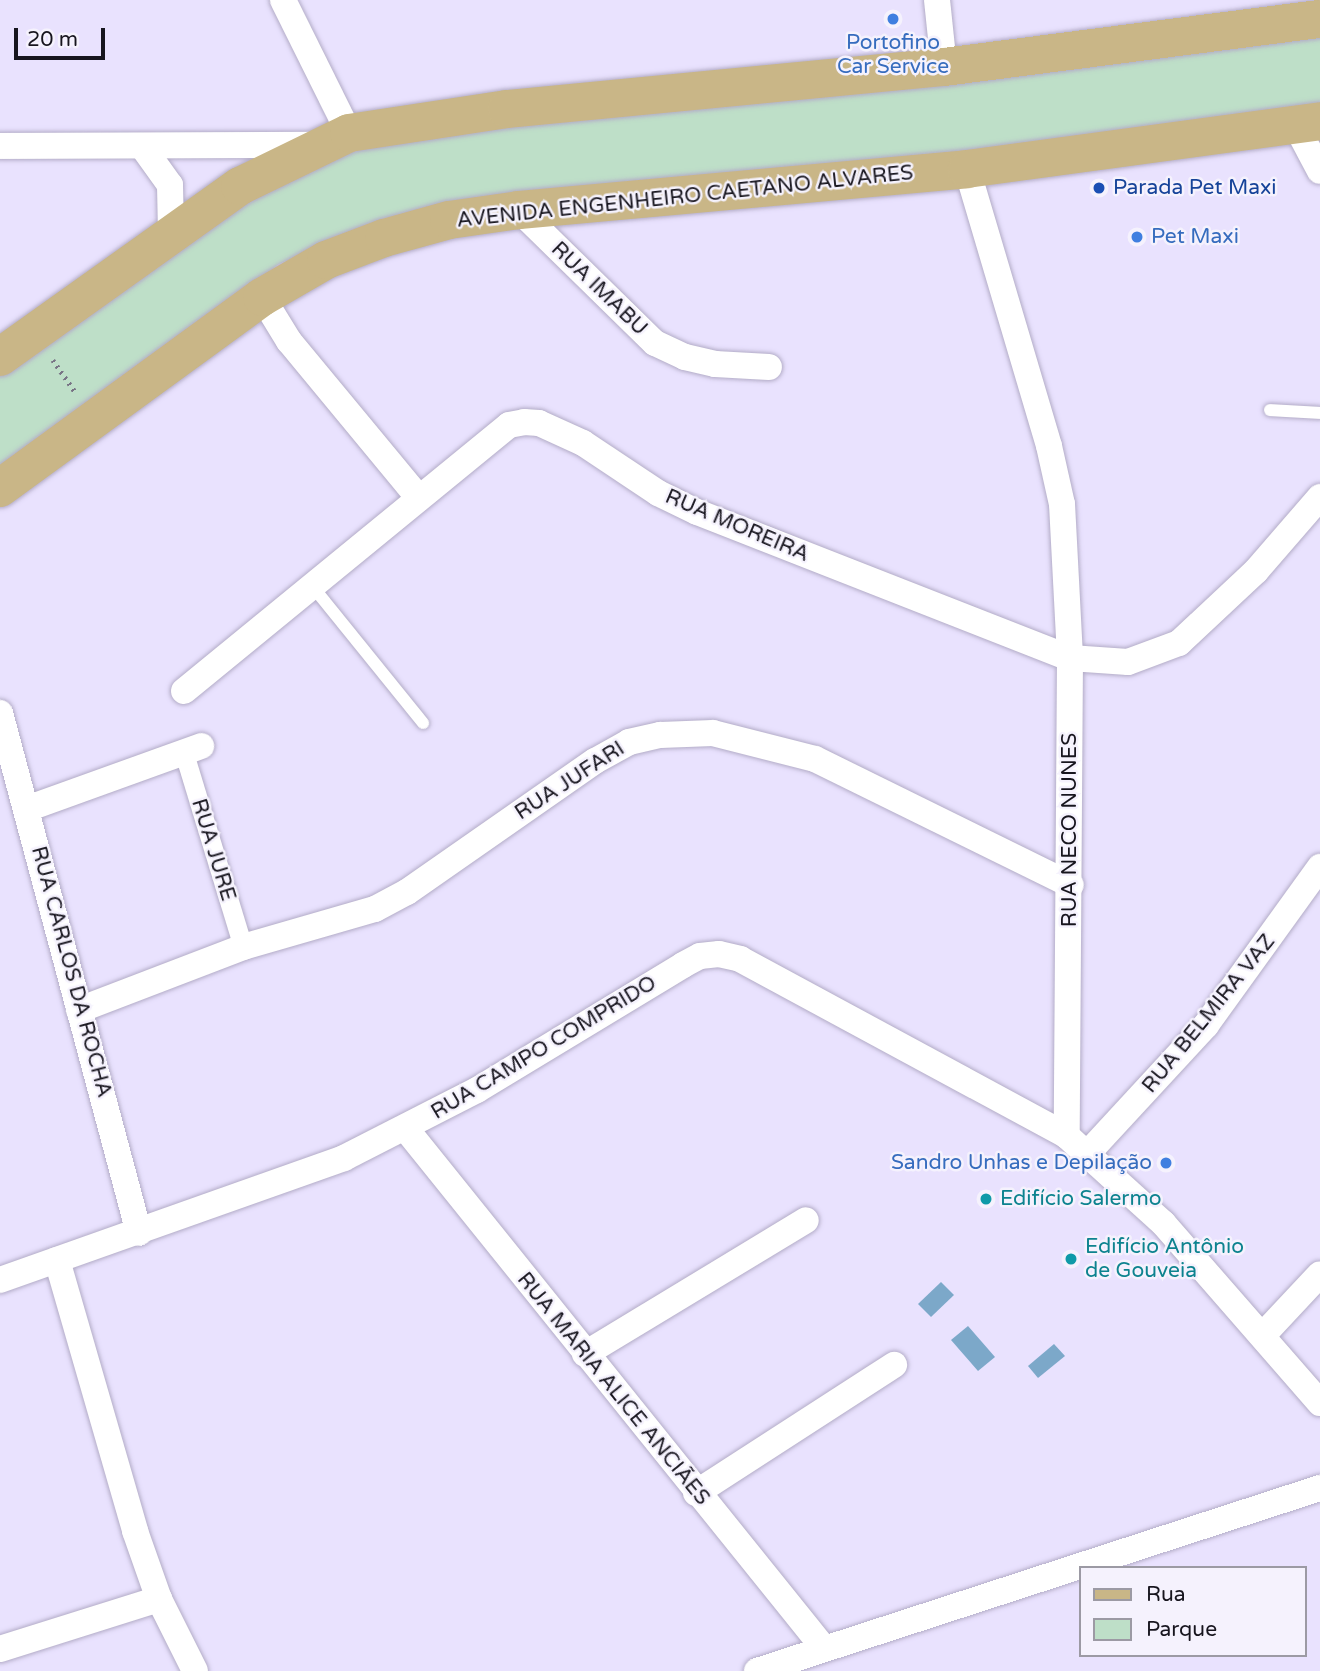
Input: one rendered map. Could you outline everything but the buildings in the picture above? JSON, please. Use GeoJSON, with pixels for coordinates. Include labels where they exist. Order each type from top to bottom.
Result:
{"type":"FeatureCollection","features":[{"type":"Feature","properties":{"kind":"main road"},"geometry":{"type":"LineString","coordinates":[[0,357],[240,186],[336,139],[507,109],[944,67],[1320,19]]}},
{"type":"Feature","properties":{"kind":"main road","name":"AVENIDA ENGENHEIRO CAETANO ALVARES"},"geometry":{"type":"LineString","coordinates":[[0,488],[262,297],[326,260],[384,238],[449,220],[519,210],[967,169],[1307,122]]}},
{"type":"Feature","properties":{"kind":"street"},"geometry":{"type":"LineString","coordinates":[[0,146],[142,146],[336,139],[283,0]]}},
{"type":"Feature","properties":{"kind":"street"},"geometry":{"type":"LineString","coordinates":[[937,0],[944,67]]}},
{"type":"Feature","properties":{"kind":"street"},"geometry":{"type":"LineString","coordinates":[[1307,122],[1320,171]]}},
{"type":"Feature","properties":{"kind":"street"},"geometry":{"type":"LineString","coordinates":[[142,146],[170,185],[171,233]]}},
{"type":"Feature","properties":{"kind":"street","name":"RUA NECO NUNES"},"geometry":{"type":"LineString","coordinates":[[967,169],[1049,446],[1062,504],[1070,658],[1071,885],[1067,1136]]}},
{"type":"Feature","properties":{"kind":"street","name":"RUA IMABU"},"geometry":{"type":"LineString","coordinates":[[519,210],[655,342],[685,357],[715,364],[769,367]]}},
{"type":"Feature","properties":{"kind":"street"},"geometry":{"type":"LineString","coordinates":[[262,297],[289,341],[418,497]]}},
{"type":"Feature","properties":{"kind":"street","name":"RUA MOREIRA"},"geometry":{"type":"LineString","coordinates":[[184,691],[509,425],[538,423],[583,443],[657,493],[697,512],[1070,658],[1128,662],[1179,643],[1256,570],[1320,496]]}},
{"type":"Feature","properties":{"kind":"street","name":"RUA CARLOS DA ROCHA"},"geometry":{"type":"LineString","coordinates":[[0,713],[29,808],[79,1010],[139,1233]]}},
{"type":"Feature","properties":{"kind":"street","name":"RUA JUFARI"},"geometry":{"type":"LineString","coordinates":[[79,1010],[243,947],[375,909],[417,885],[595,761],[629,742],[660,735],[713,733],[815,759],[1071,885]]}},
{"type":"Feature","properties":{"kind":"street"},"geometry":{"type":"LineString","coordinates":[[29,808],[193,749]]}},
{"type":"Feature","properties":{"kind":"street","name":"RUA JURE"},"geometry":{"type":"LineString","coordinates":[[193,749],[243,947]]}},
{"type":"Feature","properties":{"kind":"street","name":"RUA BELMIRA VAZ"},"geometry":{"type":"LineString","coordinates":[[1088,1153],[1206,1026],[1320,867]]}},
{"type":"Feature","properties":{"kind":"street","name":"RUA CAMPO COMPRIDO"},"geometry":{"type":"LineString","coordinates":[[0,1280],[139,1233],[344,1158],[406,1129],[700,956],[719,954],[740,959],[1067,1136]]}},
{"type":"Feature","properties":{"kind":"street","name":"RUA MARIA ALICE ANCIÃES"},"geometry":{"type":"LineString","coordinates":[[406,1129],[584,1354],[823,1647]]}},
{"type":"Feature","properties":{"kind":"street"},"geometry":{"type":"LineString","coordinates":[[1067,1136],[1163,1223],[1320,1403]]}},
{"type":"Feature","properties":{"kind":"street"},"geometry":{"type":"LineString","coordinates":[[584,1354],[806,1220]]}},
{"type":"Feature","properties":{"kind":"street"},"geometry":{"type":"LineString","coordinates":[[57,1260],[159,1599],[195,1671]]}},
{"type":"Feature","properties":{"kind":"street"},"geometry":{"type":"LineString","coordinates":[[1263,1335],[1320,1274]]}},
{"type":"Feature","properties":{"kind":"street"},"geometry":{"type":"LineString","coordinates":[[696,1493],[894,1365]]}},
{"type":"Feature","properties":{"kind":"street"},"geometry":{"type":"LineString","coordinates":[[759,1671],[823,1647],[1320,1488]]}},
{"type":"Feature","properties":{"kind":"street"},"geometry":{"type":"LineString","coordinates":[[0,1649],[159,1599]]}},
{"type":"Feature","properties":{"kind":"lane"},"geometry":{"type":"LineString","coordinates":[[1270,410],[1320,413]]}},
{"type":"Feature","properties":{"kind":"lane"},"geometry":{"type":"LineString","coordinates":[[313,587],[423,723]]}},
{"type":"Feature","properties":{"kind":"path"},"geometry":{"type":"LineString","coordinates":[[33,333],[95,419]]}},
{"type":"Feature","properties":{"kind":"green space"},"geometry":{"type":"Polygon","coordinates":[[[1320,34],[1320,108],[965,154],[385,218],[279,264],[0,470],[0,373],[245,199],[359,145],[1320,34]]]}},
{"type":"Feature","properties":{"kind":"water"},"geometry":{"type":"Polygon","coordinates":[[[941,1282],[954,1295],[931,1317],[918,1304],[941,1282]]]}},
{"type":"Feature","properties":{"kind":"water"},"geometry":{"type":"Polygon","coordinates":[[[968,1326],[995,1357],[978,1371],[951,1340],[968,1326]]]}},
{"type":"Feature","properties":{"kind":"water"},"geometry":{"type":"Polygon","coordinates":[[[1054,1344],[1065,1356],[1038,1378],[1028,1366],[1054,1344]]]}},
{"type":"Feature","properties":{"kind":"place","name":"Portofino Car Service"},"geometry":{"type":"Point","coordinates":[893,19]}},
{"type":"Feature","properties":{"kind":"place","name":"Parada Pet Maxi"},"geometry":{"type":"Point","coordinates":[1099,188]}},
{"type":"Feature","properties":{"kind":"place","name":"Pet Maxi"},"geometry":{"type":"Point","coordinates":[1137,237]}},
{"type":"Feature","properties":{"kind":"place","name":"Sandro Unhas e Depilação"},"geometry":{"type":"Point","coordinates":[1166,1163]}},
{"type":"Feature","properties":{"kind":"place","name":"Edifício Salermo"},"geometry":{"type":"Point","coordinates":[986,1199]}},
{"type":"Feature","properties":{"kind":"place","name":"Edifício Antônio de Gouveia"},"geometry":{"type":"Point","coordinates":[1071,1259]}}]}
